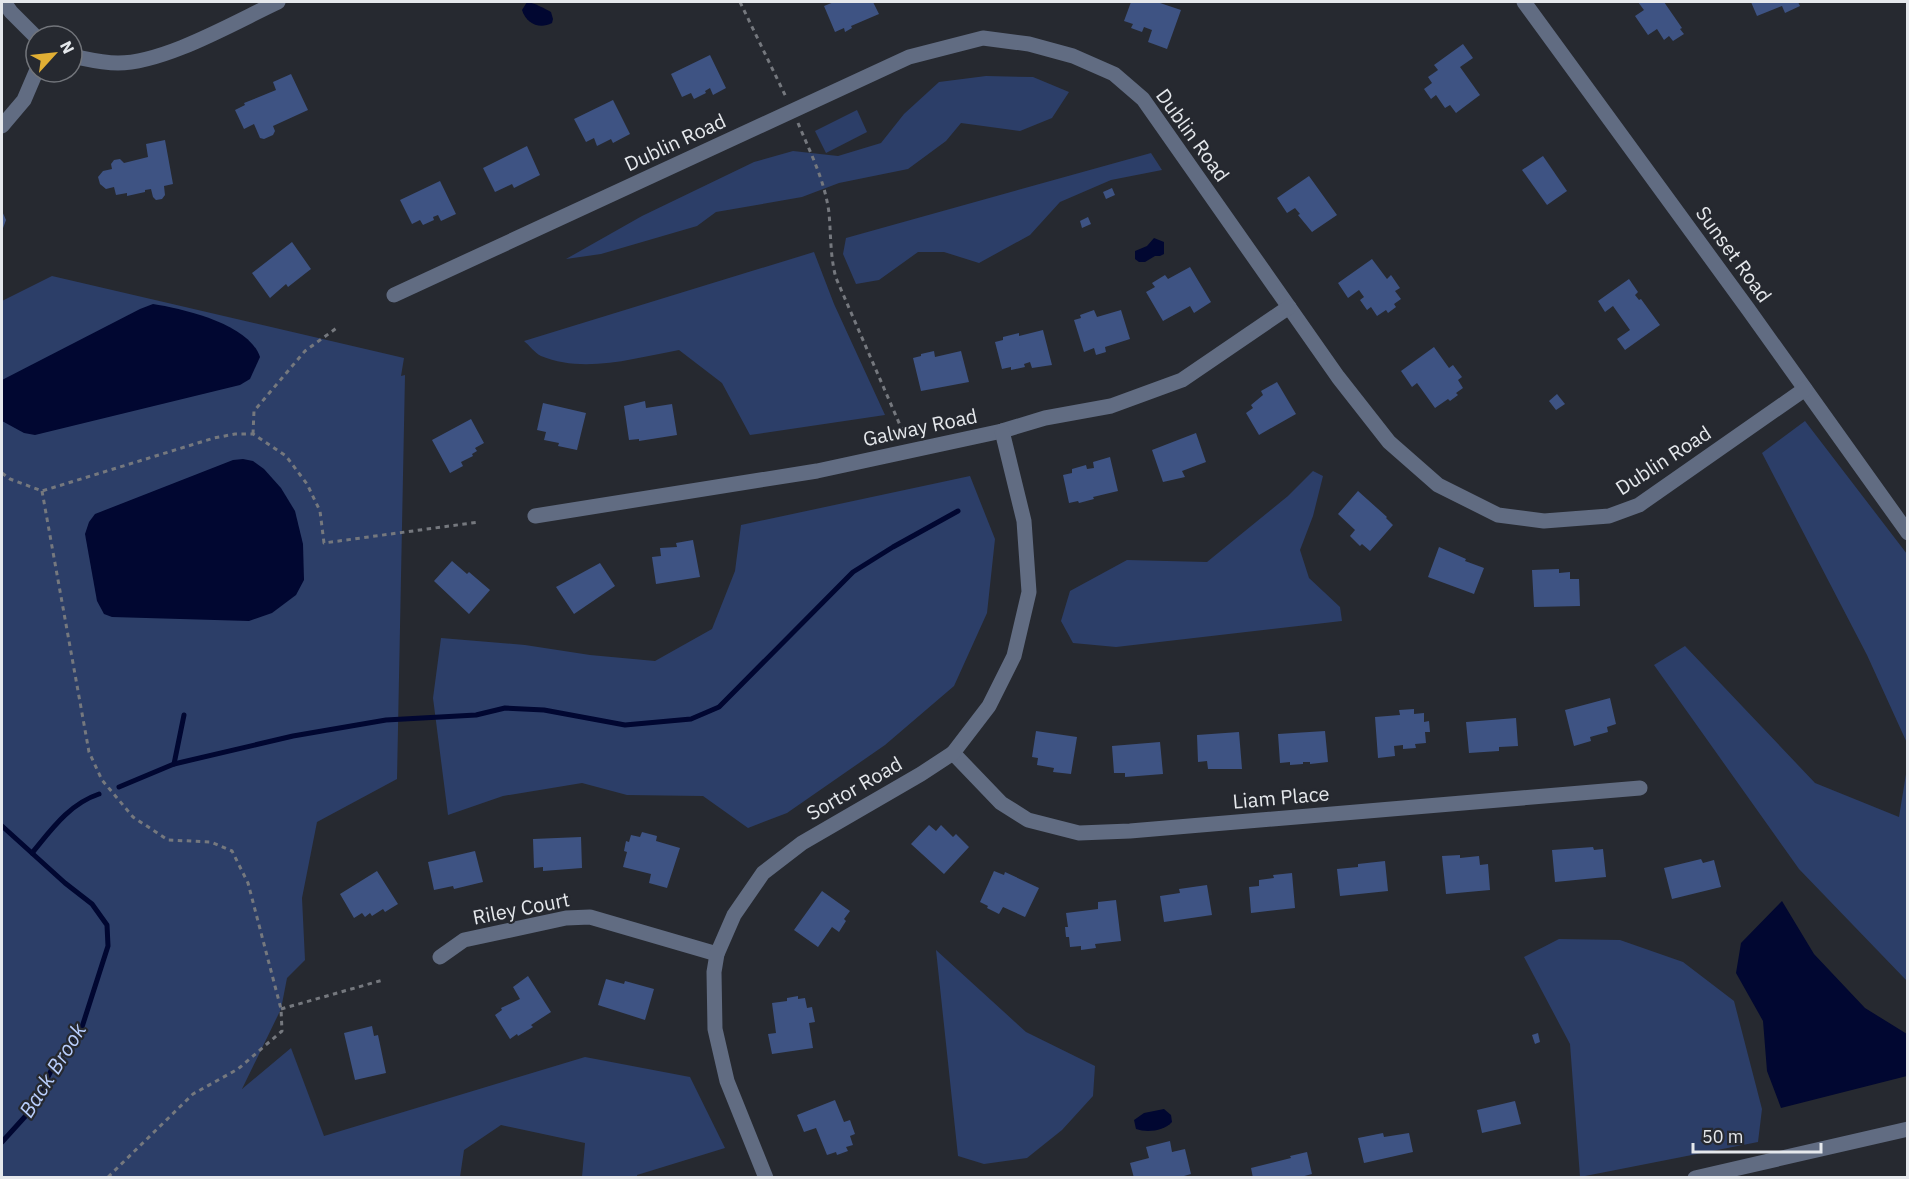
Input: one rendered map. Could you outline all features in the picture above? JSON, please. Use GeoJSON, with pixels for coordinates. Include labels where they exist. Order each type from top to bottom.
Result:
{"type":"FeatureCollection","features":[{"type":"Feature","properties":{"kind":"street"},"geometry":{"type":"LineString","coordinates":[[4,2],[24,25]]}},
{"type":"Feature","properties":{"kind":"street"},"geometry":{"type":"LineString","coordinates":[[84,58],[119,63],[143,60],[170,52],[278,2]]}},
{"type":"Feature","properties":{"kind":"street","name":"Sunset Road"},"geometry":{"type":"LineString","coordinates":[[1524,2],[1908,533]]}},
{"type":"Feature","properties":{"kind":"street","name":"Dublin Road"},"geometry":{"type":"LineString","coordinates":[[394,295],[909,57],[983,38],[1029,44],[1073,56],[1114,74],[1143,99],[1338,377],[1389,442],[1438,485],[1498,514],[1544,522],[1609,516],[1639,505],[1805,389]]}},
{"type":"Feature","properties":{"kind":"street"},"geometry":{"type":"LineString","coordinates":[[2,126],[24,100],[31,84]]}},
{"type":"Feature","properties":{"kind":"street","name":"Galway Road"},"geometry":{"type":"LineString","coordinates":[[535,516],[817,471],[1002,431],[1045,418],[1111,406],[1182,380],[1289,307]]}},
{"type":"Feature","properties":{"kind":"street","name":"Sortor Road"},"geometry":{"type":"LineString","coordinates":[[766,1178],[727,1081],[715,1029],[714,972],[717,954],[734,915],[763,873],[802,843],[953,753],[989,706],[1014,656],[1029,592],[1024,521],[1002,431]]}},
{"type":"Feature","properties":{"kind":"street","name":"Liam Place"},"geometry":{"type":"LineString","coordinates":[[953,753],[1001,803],[1028,820],[1079,833],[1142,830],[1640,788]]}},
{"type":"Feature","properties":{"kind":"street","name":"Riley Court"},"geometry":{"type":"LineString","coordinates":[[440,957],[464,940],[574,917],[590,917],[717,954]]}},
{"type":"Feature","properties":{"kind":"street"},"geometry":{"type":"LineString","coordinates":[[1695,1178],[1908,1129]]}},
{"type":"Feature","properties":{"kind":"path"},"geometry":{"type":"LineString","coordinates":[[741,2],[788,100]]}},
{"type":"Feature","properties":{"kind":"path"},"geometry":{"type":"LineString","coordinates":[[797,122],[826,196],[832,263],[836,278],[903,432]]}},
{"type":"Feature","properties":{"kind":"path"},"geometry":{"type":"LineString","coordinates":[[253,434],[254,411],[305,351],[338,327]]}},
{"type":"Feature","properties":{"kind":"path"},"geometry":{"type":"LineString","coordinates":[[2,473],[10,479],[42,492],[214,438],[235,434],[253,434],[286,456],[307,484],[320,511],[324,543],[479,522]]}},
{"type":"Feature","properties":{"kind":"path"},"geometry":{"type":"LineString","coordinates":[[42,492],[89,752],[102,780],[133,817],[168,840],[211,842],[232,850],[248,883],[281,1009],[282,1031],[238,1069],[193,1094],[107,1178]]}},
{"type":"Feature","properties":{"kind":"path"},"geometry":{"type":"LineString","coordinates":[[281,1009],[383,980]]}},
{"type":"Feature","properties":{"kind":"shaded area"},"geometry":{"type":"Polygon","coordinates":[[[527,2],[551,12],[552,23],[542,26],[530,22],[522,10],[527,2]]]}},
{"type":"Feature","properties":{"kind":"shaded area"},"geometry":{"type":"Polygon","coordinates":[[[986,76],[1033,77],[1069,92],[1052,118],[1020,131],[961,123],[946,141],[908,169],[839,183],[802,197],[716,212],[697,226],[601,254],[566,259],[642,216],[754,162],[793,151],[838,156],[881,143],[904,114],[939,82],[986,76]]]}},
{"type":"Feature","properties":{"kind":"shaded area"},"geometry":{"type":"Polygon","coordinates":[[[857,110],[867,132],[826,153],[815,131],[857,110]]]}},
{"type":"Feature","properties":{"kind":"shaded area"},"geometry":{"type":"Polygon","coordinates":[[[1151,153],[1162,170],[1111,180],[1060,202],[1030,235],[979,263],[944,252],[918,252],[879,280],[856,284],[843,254],[846,238],[1151,153]]]}},
{"type":"Feature","properties":{"kind":"shaded area"},"geometry":{"type":"Polygon","coordinates":[[[1154,238],[1164,242],[1164,254],[1145,262],[1135,259],[1135,251],[1147,246],[1154,238]]]}},
{"type":"Feature","properties":{"kind":"shaded area"},"geometry":{"type":"Polygon","coordinates":[[[814,252],[834,304],[885,415],[750,435],[722,383],[679,350],[610,363],[575,364],[541,356],[524,341],[814,252]]]}},
{"type":"Feature","properties":{"kind":"shaded area"},"geometry":{"type":"Polygon","coordinates":[[[52,276],[404,358],[401,376],[405,375],[397,779],[317,822],[302,898],[305,960],[287,978],[281,1009],[242,1089],[291,1048],[324,1136],[585,1057],[690,1077],[725,1148],[637,1175],[637,1177],[582,1177],[585,1143],[501,1125],[464,1150],[460,1177],[2,1178],[2,301],[52,276]]]}},
{"type":"Feature","properties":{"kind":"shaded area"},"geometry":{"type":"Polygon","coordinates":[[[153,304],[198,314],[229,327],[243,336],[254,345],[260,357],[250,379],[240,385],[35,435],[24,433],[2,421],[2,380],[153,304]]]}},
{"type":"Feature","properties":{"kind":"shaded area"},"geometry":{"type":"Polygon","coordinates":[[[1805,421],[1907,554],[1907,743],[1867,655],[1762,453],[1805,421]]]}},
{"type":"Feature","properties":{"kind":"shaded area"},"geometry":{"type":"Polygon","coordinates":[[[233,460],[253,461],[264,469],[281,488],[295,511],[303,544],[304,580],[296,595],[272,613],[249,621],[112,617],[104,614],[97,601],[85,534],[95,514],[233,460]]]}},
{"type":"Feature","properties":{"kind":"shaded area"},"geometry":{"type":"Polygon","coordinates":[[[1313,471],[1323,476],[1313,516],[1300,550],[1309,578],[1340,607],[1342,621],[1116,647],[1073,643],[1061,621],[1070,591],[1127,560],[1207,562],[1288,496],[1313,471]]]}},
{"type":"Feature","properties":{"kind":"shaded area"},"geometry":{"type":"Polygon","coordinates":[[[970,476],[995,539],[987,613],[954,686],[885,745],[787,813],[748,828],[703,796],[627,795],[582,783],[503,796],[448,815],[433,698],[441,638],[525,645],[590,655],[655,661],[712,629],[735,571],[741,525],[970,476]]]}},
{"type":"Feature","properties":{"kind":"shaded area"},"geometry":{"type":"Polygon","coordinates":[[[1685,646],[1815,783],[1899,817],[1907,768],[1907,981],[1799,869],[1654,665],[1685,646]]]}},
{"type":"Feature","properties":{"kind":"shaded area"},"geometry":{"type":"Polygon","coordinates":[[[1782,901],[1814,954],[1865,1008],[1907,1034],[1907,1076],[1781,1108],[1767,1071],[1763,1021],[1736,973],[1741,943],[1782,901]]]}},
{"type":"Feature","properties":{"kind":"shaded area"},"geometry":{"type":"Polygon","coordinates":[[[1559,939],[1620,940],[1683,962],[1734,1001],[1762,1109],[1758,1142],[1580,1177],[1570,1044],[1524,957],[1559,939]]]}},
{"type":"Feature","properties":{"kind":"shaded area"},"geometry":{"type":"Polygon","coordinates":[[[936,950],[1026,1032],[1095,1066],[1093,1096],[1062,1130],[1027,1158],[984,1164],[958,1156],[936,950]]]}},
{"type":"Feature","properties":{"kind":"shaded area"},"geometry":{"type":"Polygon","coordinates":[[[1164,1109],[1171,1115],[1172,1122],[1169,1125],[1155,1130],[1136,1129],[1134,1120],[1144,1113],[1164,1109]]]}},
{"type":"Feature","properties":{"kind":"building"},"geometry":{"type":"Polygon","coordinates":[[[834,2],[873,2],[879,14],[851,26],[852,28],[845,32],[844,28],[835,32],[824,6],[834,2]]]}},
{"type":"Feature","properties":{"kind":"building"},"geometry":{"type":"Polygon","coordinates":[[[1131,2],[1157,2],[1181,10],[1167,49],[1148,42],[1152,30],[1144,27],[1142,32],[1131,28],[1133,24],[1124,21],[1131,2]]]}},
{"type":"Feature","properties":{"kind":"building"},"geometry":{"type":"Polygon","coordinates":[[[1638,2],[1664,2],[1684,34],[1673,41],[1669,36],[1664,40],[1657,29],[1648,35],[1635,16],[1644,10],[1638,2]]]}},
{"type":"Feature","properties":{"kind":"building"},"geometry":{"type":"Polygon","coordinates":[[[1751,2],[1798,2],[1800,6],[1785,13],[1782,6],[1757,16],[1751,2]]]}},
{"type":"Feature","properties":{"kind":"building"},"geometry":{"type":"Polygon","coordinates":[[[1463,44],[1473,58],[1460,67],[1480,95],[1456,113],[1450,105],[1445,108],[1436,95],[1431,99],[1424,89],[1432,83],[1428,77],[1438,70],[1434,65],[1463,44]]]}},
{"type":"Feature","properties":{"kind":"building"},"geometry":{"type":"Polygon","coordinates":[[[710,55],[726,88],[713,95],[710,88],[705,91],[706,93],[694,99],[691,93],[682,97],[671,74],[710,55]]]}},
{"type":"Feature","properties":{"kind":"building"},"geometry":{"type":"Polygon","coordinates":[[[291,74],[308,110],[273,126],[275,131],[273,135],[264,139],[260,138],[254,124],[244,129],[235,110],[245,105],[244,103],[276,90],[273,82],[291,74]]]}},
{"type":"Feature","properties":{"kind":"building"},"geometry":{"type":"Polygon","coordinates":[[[613,100],[630,134],[613,143],[611,139],[597,146],[594,138],[586,142],[574,119],[613,100]]]}},
{"type":"Feature","properties":{"kind":"building"},"geometry":{"type":"Polygon","coordinates":[[[165,140],[173,184],[164,186],[165,195],[162,199],[156,200],[151,189],[127,196],[127,193],[116,195],[114,187],[106,189],[100,184],[98,177],[103,171],[112,169],[111,164],[114,160],[120,159],[124,163],[148,157],[146,144],[165,140]]]}},
{"type":"Feature","properties":{"kind":"building"},"geometry":{"type":"Polygon","coordinates":[[[527,146],[540,175],[514,188],[512,184],[495,192],[483,168],[527,146]]]}},
{"type":"Feature","properties":{"kind":"building"},"geometry":{"type":"Polygon","coordinates":[[[1543,156],[1567,191],[1547,205],[1522,170],[1543,156]]]}},
{"type":"Feature","properties":{"kind":"building"},"geometry":{"type":"Polygon","coordinates":[[[1309,176],[1337,215],[1312,232],[1295,208],[1287,213],[1277,198],[1309,176]]]}},
{"type":"Feature","properties":{"kind":"building"},"geometry":{"type":"Polygon","coordinates":[[[440,181],[456,214],[441,221],[438,215],[433,217],[434,220],[423,225],[420,220],[412,224],[400,200],[440,181]]]}},
{"type":"Feature","properties":{"kind":"building"},"geometry":{"type":"Polygon","coordinates":[[[1112,188],[1115,195],[1106,199],[1103,192],[1112,188]]]}},
{"type":"Feature","properties":{"kind":"building"},"geometry":{"type":"Polygon","coordinates":[[[2,211],[6,220],[2,231],[2,211]]]}},
{"type":"Feature","properties":{"kind":"building"},"geometry":{"type":"Polygon","coordinates":[[[1088,217],[1091,224],[1082,228],[1080,221],[1088,217]]]}},
{"type":"Feature","properties":{"kind":"building"},"geometry":{"type":"Polygon","coordinates":[[[292,242],[311,269],[288,287],[286,284],[270,298],[252,273],[292,242]]]}},
{"type":"Feature","properties":{"kind":"building"},"geometry":{"type":"Polygon","coordinates":[[[1372,259],[1387,279],[1391,275],[1400,288],[1395,291],[1401,299],[1388,313],[1386,310],[1377,316],[1371,307],[1367,310],[1360,300],[1364,297],[1359,290],[1348,298],[1338,283],[1372,259]]]}},
{"type":"Feature","properties":{"kind":"building"},"geometry":{"type":"Polygon","coordinates":[[[1190,267],[1211,302],[1194,313],[1190,306],[1163,321],[1146,292],[1155,287],[1152,283],[1165,275],[1168,279],[1190,267]]]}},
{"type":"Feature","properties":{"kind":"building"},"geometry":{"type":"Polygon","coordinates":[[[1629,279],[1638,292],[1635,295],[1639,300],[1641,299],[1660,325],[1625,350],[1617,339],[1630,330],[1613,306],[1605,312],[1598,301],[1629,279]]]}},
{"type":"Feature","properties":{"kind":"building"},"geometry":{"type":"Polygon","coordinates":[[[1094,310],[1097,317],[1121,310],[1130,339],[1105,347],[1106,352],[1096,355],[1094,348],[1084,352],[1074,320],[1094,310]]]}},
{"type":"Feature","properties":{"kind":"building"},"geometry":{"type":"Polygon","coordinates":[[[1043,330],[1052,365],[1032,368],[1030,362],[1024,364],[1025,367],[1002,369],[995,342],[1003,340],[1003,337],[1019,333],[1019,336],[1043,330]]]}},
{"type":"Feature","properties":{"kind":"building"},"geometry":{"type":"Polygon","coordinates":[[[1434,347],[1449,368],[1453,365],[1462,377],[1458,380],[1463,388],[1450,401],[1448,399],[1435,408],[1417,383],[1412,387],[1401,371],[1434,347]]]}},
{"type":"Feature","properties":{"kind":"building"},"geometry":{"type":"Polygon","coordinates":[[[934,351],[935,357],[961,351],[969,382],[921,391],[913,358],[934,351]]]}},
{"type":"Feature","properties":{"kind":"building"},"geometry":{"type":"Polygon","coordinates":[[[1277,382],[1296,414],[1259,435],[1246,413],[1253,408],[1251,405],[1263,395],[1261,391],[1277,382]]]}},
{"type":"Feature","properties":{"kind":"building"},"geometry":{"type":"Polygon","coordinates":[[[1557,394],[1565,404],[1556,410],[1549,401],[1557,394]]]}},
{"type":"Feature","properties":{"kind":"building"},"geometry":{"type":"Polygon","coordinates":[[[645,401],[646,408],[672,404],[677,435],[639,441],[639,439],[629,440],[624,406],[645,401]]]}},
{"type":"Feature","properties":{"kind":"building"},"geometry":{"type":"Polygon","coordinates":[[[543,403],[586,413],[577,450],[544,440],[546,432],[537,430],[543,403]]]}},
{"type":"Feature","properties":{"kind":"building"},"geometry":{"type":"Polygon","coordinates":[[[471,419],[484,443],[475,448],[477,451],[472,454],[473,456],[461,462],[463,466],[450,473],[432,440],[471,419]]]}},
{"type":"Feature","properties":{"kind":"building"},"geometry":{"type":"Polygon","coordinates":[[[1196,433],[1206,462],[1182,471],[1185,477],[1163,482],[1152,450],[1196,433]]]}},
{"type":"Feature","properties":{"kind":"building"},"geometry":{"type":"Polygon","coordinates":[[[1110,457],[1118,491],[1079,503],[1078,501],[1069,503],[1063,475],[1072,473],[1072,469],[1086,465],[1087,469],[1094,468],[1093,462],[1110,457]]]}},
{"type":"Feature","properties":{"kind":"building"},"geometry":{"type":"Polygon","coordinates":[[[1358,491],[1393,525],[1370,551],[1362,544],[1360,546],[1350,536],[1355,530],[1338,514],[1358,491]]]}},
{"type":"Feature","properties":{"kind":"building"},"geometry":{"type":"Polygon","coordinates":[[[693,540],[700,577],[656,584],[652,557],[661,556],[660,548],[677,547],[676,543],[693,540]]]}},
{"type":"Feature","properties":{"kind":"building"},"geometry":{"type":"Polygon","coordinates":[[[1439,547],[1484,568],[1474,594],[1428,577],[1439,547]]]}},
{"type":"Feature","properties":{"kind":"building"},"geometry":{"type":"Polygon","coordinates":[[[452,561],[490,590],[469,614],[434,581],[452,561]]]}},
{"type":"Feature","properties":{"kind":"building"},"geometry":{"type":"Polygon","coordinates":[[[600,563],[615,586],[574,614],[556,587],[600,563]]]}},
{"type":"Feature","properties":{"kind":"building"},"geometry":{"type":"Polygon","coordinates":[[[1559,569],[1559,573],[1570,572],[1570,579],[1579,579],[1580,606],[1534,607],[1532,570],[1559,569]]]}},
{"type":"Feature","properties":{"kind":"building"},"geometry":{"type":"Polygon","coordinates":[[[1610,698],[1616,724],[1607,727],[1608,732],[1590,737],[1591,741],[1574,746],[1565,710],[1610,698]]]}},
{"type":"Feature","properties":{"kind":"building"},"geometry":{"type":"Polygon","coordinates":[[[1414,709],[1414,714],[1424,713],[1424,722],[1429,721],[1430,732],[1425,732],[1426,743],[1415,744],[1416,748],[1403,749],[1403,745],[1394,746],[1395,756],[1378,758],[1375,717],[1400,715],[1399,710],[1414,709]]]}},
{"type":"Feature","properties":{"kind":"building"},"geometry":{"type":"Polygon","coordinates":[[[1516,718],[1518,746],[1499,747],[1499,751],[1469,753],[1466,722],[1516,718]]]}},
{"type":"Feature","properties":{"kind":"building"},"geometry":{"type":"Polygon","coordinates":[[[1036,731],[1077,737],[1071,774],[1053,772],[1054,768],[1037,765],[1038,758],[1032,757],[1036,731]]]}},
{"type":"Feature","properties":{"kind":"building"},"geometry":{"type":"Polygon","coordinates":[[[1325,731],[1328,762],[1310,764],[1310,762],[1303,762],[1303,764],[1290,765],[1290,762],[1280,763],[1278,734],[1325,731]]]}},
{"type":"Feature","properties":{"kind":"building"},"geometry":{"type":"Polygon","coordinates":[[[1239,732],[1242,769],[1208,769],[1207,761],[1198,762],[1197,735],[1239,732]]]}},
{"type":"Feature","properties":{"kind":"building"},"geometry":{"type":"Polygon","coordinates":[[[1160,742],[1163,774],[1125,777],[1125,773],[1114,773],[1112,746],[1160,742]]]}},
{"type":"Feature","properties":{"kind":"building"},"geometry":{"type":"Polygon","coordinates":[[[929,825],[936,831],[941,825],[953,837],[956,834],[969,847],[944,874],[911,844],[929,825]]]}},
{"type":"Feature","properties":{"kind":"building"},"geometry":{"type":"Polygon","coordinates":[[[642,832],[657,836],[656,841],[680,848],[667,888],[649,883],[651,874],[623,867],[627,852],[624,851],[626,841],[629,842],[631,835],[640,837],[642,832]]]}},
{"type":"Feature","properties":{"kind":"building"},"geometry":{"type":"Polygon","coordinates":[[[581,837],[582,868],[543,871],[543,867],[534,868],[533,839],[581,837]]]}},
{"type":"Feature","properties":{"kind":"building"},"geometry":{"type":"Polygon","coordinates":[[[1593,847],[1594,850],[1603,849],[1606,877],[1555,882],[1552,850],[1593,847]]]}},
{"type":"Feature","properties":{"kind":"building"},"geometry":{"type":"Polygon","coordinates":[[[475,851],[483,882],[454,889],[453,886],[434,890],[428,862],[475,851]]]}},
{"type":"Feature","properties":{"kind":"building"},"geometry":{"type":"Polygon","coordinates":[[[1460,855],[1460,858],[1479,856],[1480,865],[1488,864],[1490,890],[1446,894],[1442,856],[1460,855]]]}},
{"type":"Feature","properties":{"kind":"building"},"geometry":{"type":"Polygon","coordinates":[[[1701,859],[1703,863],[1714,860],[1721,887],[1672,899],[1664,868],[1701,859]]]}},
{"type":"Feature","properties":{"kind":"building"},"geometry":{"type":"Polygon","coordinates":[[[1385,861],[1388,891],[1340,896],[1337,869],[1385,861]]]}},
{"type":"Feature","properties":{"kind":"building"},"geometry":{"type":"Polygon","coordinates":[[[377,871],[398,904],[385,912],[383,909],[372,916],[370,913],[365,917],[362,913],[354,918],[340,894],[377,871]]]}},
{"type":"Feature","properties":{"kind":"building"},"geometry":{"type":"Polygon","coordinates":[[[994,871],[1004,875],[1005,872],[1039,888],[1025,917],[1003,907],[999,914],[980,902],[994,871]]]}},
{"type":"Feature","properties":{"kind":"building"},"geometry":{"type":"Polygon","coordinates":[[[1292,873],[1295,908],[1251,913],[1249,887],[1259,886],[1259,880],[1274,878],[1273,875],[1292,873]]]}},
{"type":"Feature","properties":{"kind":"building"},"geometry":{"type":"Polygon","coordinates":[[[1207,885],[1212,915],[1164,922],[1160,896],[1180,893],[1179,889],[1207,885]]]}},
{"type":"Feature","properties":{"kind":"building"},"geometry":{"type":"Polygon","coordinates":[[[822,891],[850,911],[839,932],[832,927],[818,947],[794,930],[822,891]]]}},
{"type":"Feature","properties":{"kind":"building"},"geometry":{"type":"Polygon","coordinates":[[[1116,900],[1121,941],[1095,944],[1096,948],[1081,950],[1081,946],[1070,947],[1069,937],[1066,937],[1065,927],[1068,927],[1066,913],[1098,909],[1098,902],[1116,900]]]}},
{"type":"Feature","properties":{"kind":"building"},"geometry":{"type":"Polygon","coordinates":[[[528,976],[551,1012],[531,1025],[533,1027],[510,1039],[495,1015],[502,1010],[501,1008],[520,999],[513,987],[528,976]]]}},
{"type":"Feature","properties":{"kind":"building"},"geometry":{"type":"Polygon","coordinates":[[[606,979],[624,984],[625,981],[654,989],[645,1020],[598,1005],[606,979]]]}},
{"type":"Feature","properties":{"kind":"building"},"geometry":{"type":"Polygon","coordinates":[[[798,996],[798,999],[805,998],[807,1008],[812,1007],[815,1022],[809,1023],[813,1048],[772,1054],[768,1034],[776,1033],[772,1003],[787,1001],[787,998],[798,996]]]}},
{"type":"Feature","properties":{"kind":"building"},"geometry":{"type":"Polygon","coordinates":[[[372,1026],[374,1036],[378,1035],[386,1073],[355,1080],[344,1033],[372,1026]]]}},
{"type":"Feature","properties":{"kind":"building"},"geometry":{"type":"Polygon","coordinates":[[[1538,1033],[1540,1042],[1535,1044],[1532,1035],[1538,1033]]]}},
{"type":"Feature","properties":{"kind":"building"},"geometry":{"type":"Polygon","coordinates":[[[835,1100],[844,1122],[850,1120],[855,1134],[850,1136],[853,1145],[846,1147],[848,1151],[837,1155],[836,1152],[827,1155],[816,1128],[804,1132],[797,1115],[835,1100]]]}},
{"type":"Feature","properties":{"kind":"building"},"geometry":{"type":"Polygon","coordinates":[[[1515,1101],[1521,1124],[1482,1133],[1477,1110],[1515,1101]]]}},
{"type":"Feature","properties":{"kind":"building"},"geometry":{"type":"Polygon","coordinates":[[[1383,1133],[1384,1137],[1409,1133],[1413,1152],[1364,1163],[1358,1138],[1383,1133]]]}},
{"type":"Feature","properties":{"kind":"building"},"geometry":{"type":"Polygon","coordinates":[[[1170,1141],[1172,1152],[1185,1149],[1191,1174],[1177,1178],[1134,1178],[1130,1163],[1149,1158],[1146,1147],[1170,1141]]]}},
{"type":"Feature","properties":{"kind":"building"},"geometry":{"type":"Polygon","coordinates":[[[1307,1152],[1312,1174],[1297,1178],[1253,1178],[1251,1168],[1307,1152]]]}},
{"type":"Feature","properties":{"kind":"waterway"},"geometry":{"type":"LineString","coordinates":[[119,787],[174,764],[293,736],[386,720],[476,715],[505,708],[544,710],[625,725],[691,719],[719,707],[853,572],[958,511]]}},
{"type":"Feature","properties":{"kind":"waterway"},"geometry":{"type":"LineString","coordinates":[[174,764],[184,715]]}},
{"type":"Feature","properties":{"kind":"waterway"},"geometry":{"type":"LineString","coordinates":[[32,853],[70,811],[88,798],[99,794]]}},
{"type":"Feature","properties":{"kind":"waterway","name":"Back Brook"},"geometry":{"type":"LineString","coordinates":[[2,826],[65,883],[92,904],[107,925],[108,946],[82,1027],[56,1061],[31,1110],[2,1142]]}}]}
